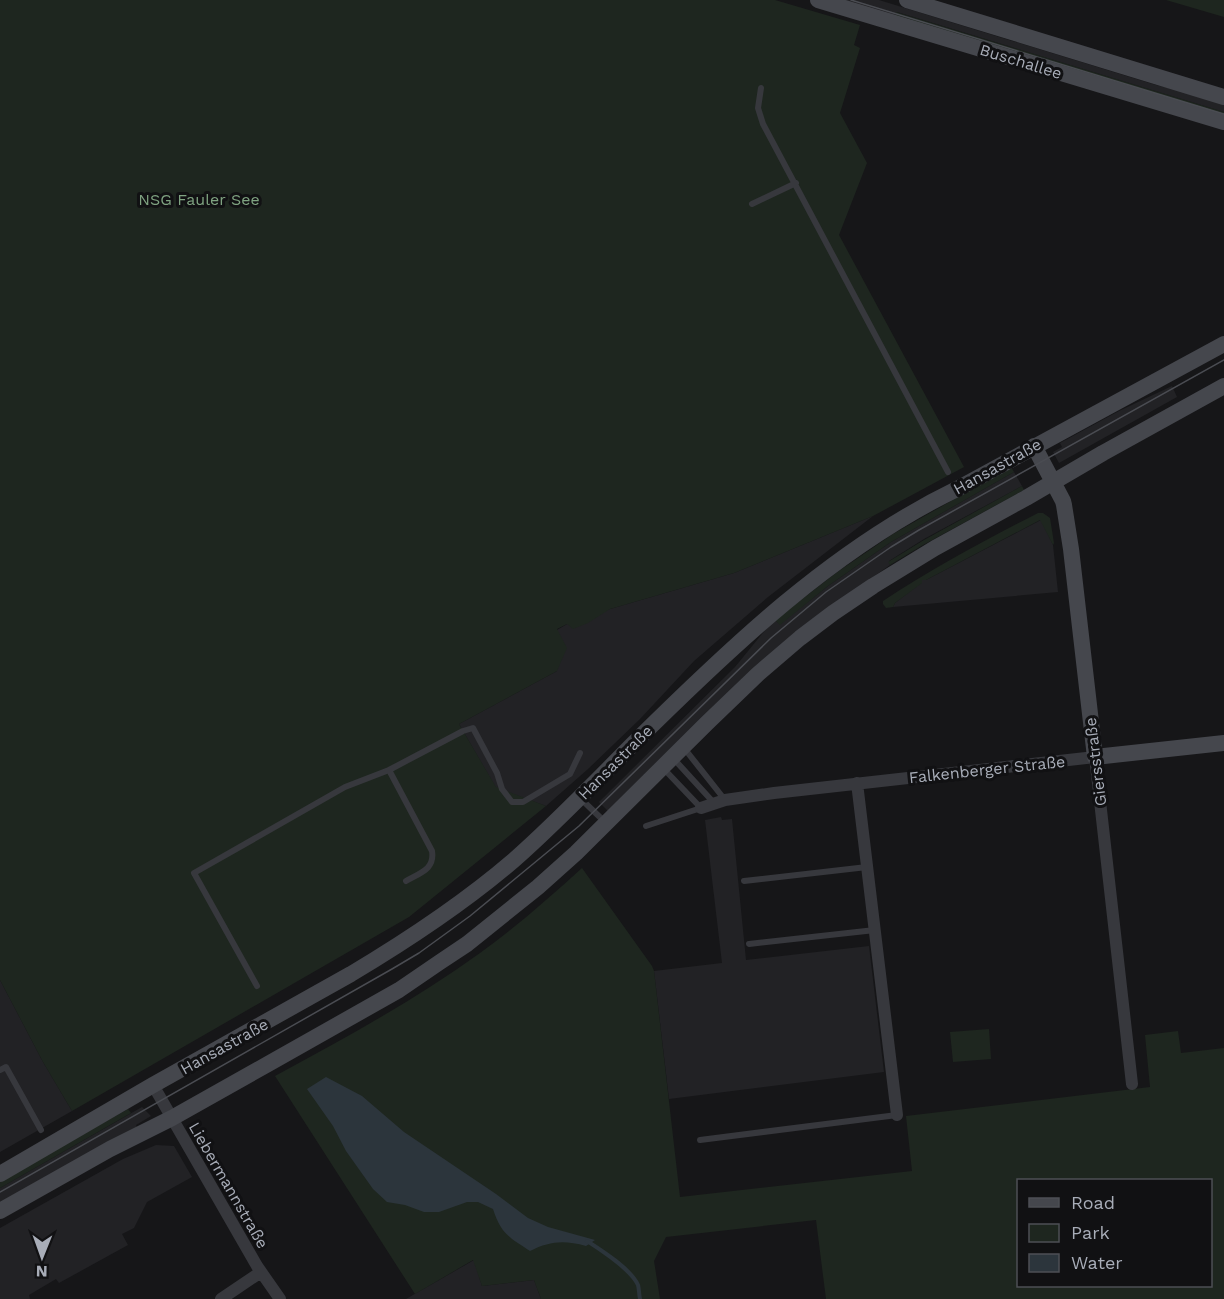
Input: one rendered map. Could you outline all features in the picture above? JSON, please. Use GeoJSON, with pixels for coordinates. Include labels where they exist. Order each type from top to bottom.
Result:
{"type":"FeatureCollection","features":[{"type":"Feature","properties":{"kind":"main road","name":"Buschallee"},"geometry":{"type":"LineString","coordinates":[[818,0],[1224,122]]}},
{"type":"Feature","properties":{"kind":"main road","name":"Buschallee"},"geometry":{"type":"LineString","coordinates":[[907,0],[1224,97]]}},
{"type":"Feature","properties":{"kind":"main road","name":"Hansastraße"},"geometry":{"type":"LineString","coordinates":[[0,1174],[351,974],[423,930],[515,860],[740,640],[867,542],[927,503],[957,489],[1224,344]]}},
{"type":"Feature","properties":{"kind":"main road"},"geometry":{"type":"LineString","coordinates":[[0,1211],[110,1149],[172,1118],[399,990],[467,944],[538,887],[607,823],[758,674],[833,613],[934,548],[1224,386]]}},
{"type":"Feature","properties":{"kind":"main road","name":"Giersstraße"},"geometry":{"type":"LineString","coordinates":[[1034,446],[1063,501],[1095,757]]}},
{"type":"Feature","properties":{"kind":"main road","name":"Falkenberger Straße"},"geometry":{"type":"LineString","coordinates":[[1095,757],[1224,743]]}},
{"type":"Feature","properties":{"kind":"street","name":"Falkenberger Straße"},"geometry":{"type":"LineString","coordinates":[[701,808],[720,801],[857,783],[1095,757]]}},
{"type":"Feature","properties":{"kind":"street","name":"Giersstraße"},"geometry":{"type":"LineString","coordinates":[[1095,757],[1132,1084]]}},
{"type":"Feature","properties":{"kind":"street"},"geometry":{"type":"LineString","coordinates":[[857,783],[897,1115]]}},
{"type":"Feature","properties":{"kind":"street","name":"Liebermannstraße"},"geometry":{"type":"LineString","coordinates":[[153,1085],[261,1272],[280,1299]]}},
{"type":"Feature","properties":{"kind":"street"},"geometry":{"type":"LineString","coordinates":[[221,1299],[261,1272]]}},
{"type":"Feature","properties":{"kind":"lane"},"geometry":{"type":"LineString","coordinates":[[761,88],[758,108],[763,124],[948,472]]}},
{"type":"Feature","properties":{"kind":"lane"},"geometry":{"type":"LineString","coordinates":[[752,204],[796,183]]}},
{"type":"Feature","properties":{"kind":"lane"},"geometry":{"type":"LineString","coordinates":[[257,986],[194,873],[345,787],[389,770],[463,731],[473,728],[497,773],[502,789],[512,802],[523,802],[570,774],[580,753]]}},
{"type":"Feature","properties":{"kind":"lane"},"geometry":{"type":"LineString","coordinates":[[673,758],[720,801]]}},
{"type":"Feature","properties":{"kind":"lane"},"geometry":{"type":"LineString","coordinates":[[673,758],[720,801]]}},
{"type":"Feature","properties":{"kind":"lane"},"geometry":{"type":"LineString","coordinates":[[646,826],[701,808],[673,758]]}},
{"type":"Feature","properties":{"kind":"lane"},"geometry":{"type":"LineString","coordinates":[[389,770],[432,851],[434,859],[430,867],[406,881]]}},
{"type":"Feature","properties":{"kind":"lane"},"geometry":{"type":"LineString","coordinates":[[580,797],[607,823]]}},
{"type":"Feature","properties":{"kind":"lane"},"geometry":{"type":"LineString","coordinates":[[744,881],[867,867]]}},
{"type":"Feature","properties":{"kind":"lane"},"geometry":{"type":"LineString","coordinates":[[750,944],[875,930]]}},
{"type":"Feature","properties":{"kind":"lane"},"geometry":{"type":"LineString","coordinates":[[0,1070],[6,1067],[41,1130]]}},
{"type":"Feature","properties":{"kind":"lane"},"geometry":{"type":"LineString","coordinates":[[700,1140],[897,1115]]}},
{"type":"Feature","properties":{"kind":"shaded area"},"geometry":{"type":"Polygon","coordinates":[[[841,0],[879,0],[1156,85],[1224,101],[1224,112],[897,12],[895,16],[841,0]]]}},
{"type":"Feature","properties":{"kind":"shaded area"},"geometry":{"type":"Polygon","coordinates":[[[1172,386],[1177,397],[1059,463],[1053,452],[1062,447],[1060,443],[1172,386]]]}},
{"type":"Feature","properties":{"kind":"shaded area"},"geometry":{"type":"Polygon","coordinates":[[[1014,472],[1022,486],[924,539],[889,561],[890,565],[843,598],[609,812],[599,802],[735,667],[775,620],[780,624],[828,586],[891,542],[1014,472]]]}},
{"type":"Feature","properties":{"kind":"shaded area"},"geometry":{"type":"Polygon","coordinates":[[[873,516],[768,597],[694,661],[640,719],[546,806],[496,788],[459,724],[557,671],[557,630],[579,617],[734,573],[873,516]]]}},
{"type":"Feature","properties":{"kind":"shaded area"},"geometry":{"type":"Polygon","coordinates":[[[1041,520],[1053,545],[1058,592],[893,607],[921,583],[921,580],[926,580],[1041,520]]]}},
{"type":"Feature","properties":{"kind":"shaded area"},"geometry":{"type":"Polygon","coordinates":[[[721,817],[722,820],[732,819],[746,960],[869,946],[884,1072],[669,1099],[654,971],[722,963],[705,820],[721,817]]]}},
{"type":"Feature","properties":{"kind":"shaded area"},"geometry":{"type":"Polygon","coordinates":[[[0,980],[43,1062],[72,1111],[0,1152],[0,980]]]}},
{"type":"Feature","properties":{"kind":"shaded area"},"geometry":{"type":"Polygon","coordinates":[[[142,1107],[151,1116],[136,1125],[137,1128],[0,1204],[0,1188],[142,1107]]]}},
{"type":"Feature","properties":{"kind":"shaded area"},"geometry":{"type":"Polygon","coordinates":[[[156,1145],[174,1146],[192,1177],[147,1202],[134,1228],[122,1234],[128,1245],[59,1283],[56,1279],[29,1295],[30,1299],[0,1299],[0,1228],[123,1159],[156,1145]]]}},
{"type":"Feature","properties":{"kind":"shaded area"},"geometry":{"type":"Polygon","coordinates":[[[474,1260],[482,1286],[534,1280],[541,1299],[406,1299],[474,1260]]]}},
{"type":"Feature","properties":{"kind":"green space","name":"NSG Fauler See"},"geometry":{"type":"Polygon","coordinates":[[[0,0],[775,0],[860,25],[854,45],[860,48],[840,113],[867,163],[839,235],[964,467],[873,516],[734,573],[610,609],[588,623],[573,629],[567,624],[557,629],[567,648],[557,671],[459,724],[496,787],[546,806],[409,917],[72,1111],[43,1062],[0,980],[0,0]]]}},
{"type":"Feature","properties":{"kind":"green space"},"geometry":{"type":"Polygon","coordinates":[[[1166,0],[1224,0],[1224,17],[1166,0]]]}},
{"type":"Feature","properties":{"kind":"green space"},"geometry":{"type":"Polygon","coordinates":[[[896,12],[1224,112],[1224,118],[895,16],[896,12]]]}},
{"type":"Feature","properties":{"kind":"green space"},"geometry":{"type":"Polygon","coordinates":[[[1011,467],[1014,472],[891,542],[828,586],[780,625],[775,620],[836,573],[893,534],[1011,467]]]}},
{"type":"Feature","properties":{"kind":"green space"},"geometry":{"type":"Polygon","coordinates":[[[1022,486],[1024,490],[890,565],[888,562],[924,540],[1022,486]]]}},
{"type":"Feature","properties":{"kind":"green space"},"geometry":{"type":"Polygon","coordinates":[[[1038,513],[1043,513],[1050,518],[1053,545],[1040,520],[926,580],[922,580],[922,583],[895,603],[893,607],[886,608],[883,604],[883,601],[940,566],[1038,513]]]}},
{"type":"Feature","properties":{"kind":"green space"},"geometry":{"type":"Polygon","coordinates":[[[582,868],[652,966],[680,1197],[912,1171],[906,1116],[1150,1087],[1145,1035],[1178,1031],[1181,1053],[1224,1048],[1224,1299],[826,1299],[816,1220],[666,1237],[654,1261],[660,1299],[541,1299],[534,1280],[482,1286],[473,1260],[415,1294],[275,1076],[430,987],[480,953],[582,868]]]}},
{"type":"Feature","properties":{"kind":"green space"},"geometry":{"type":"Polygon","coordinates":[[[989,1029],[991,1059],[953,1062],[950,1032],[989,1029]]]}},
{"type":"Feature","properties":{"kind":"green space"},"geometry":{"type":"Polygon","coordinates":[[[128,1109],[131,1113],[0,1188],[0,1181],[128,1109]]]}},
{"type":"Feature","properties":{"kind":"water"},"geometry":{"type":"Polygon","coordinates":[[[326,1077],[362,1096],[404,1132],[528,1218],[548,1227],[595,1240],[586,1246],[557,1242],[530,1251],[503,1230],[493,1209],[478,1202],[467,1202],[439,1212],[424,1212],[405,1205],[387,1202],[373,1189],[346,1151],[333,1126],[307,1089],[326,1077]]]}},
{"type":"Feature","properties":{"kind":"waterway"},"geometry":{"type":"LineString","coordinates":[[587,1241],[615,1260],[629,1273],[638,1285],[640,1299]]}},
{"type":"Feature","properties":{"kind":"tram line"},"geometry":{"type":"LineString","coordinates":[[851,0],[1224,114]]}},
{"type":"Feature","properties":{"kind":"tram line"},"geometry":{"type":"LineString","coordinates":[[0,1192],[419,953],[470,916],[579,826],[771,638],[826,592],[919,530],[1224,360]]}}]}
